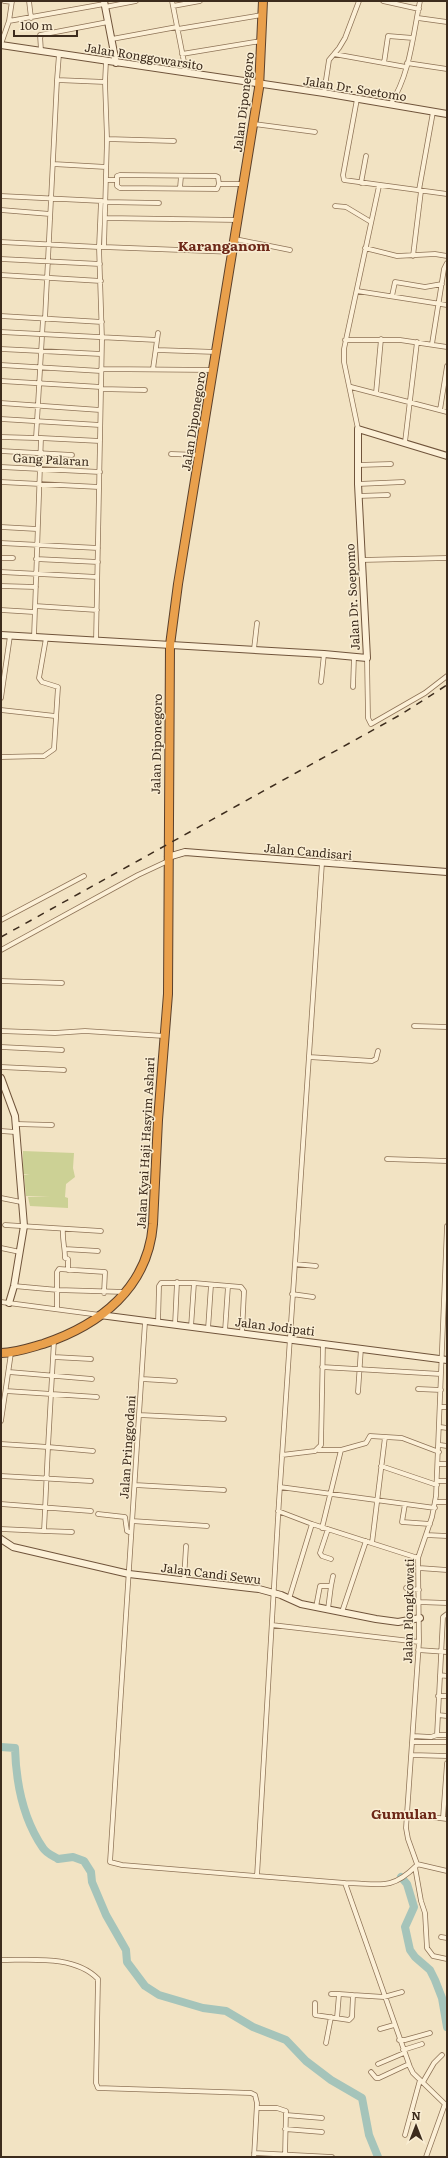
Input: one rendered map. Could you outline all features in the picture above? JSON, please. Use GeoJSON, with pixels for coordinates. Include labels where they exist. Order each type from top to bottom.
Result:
{"type":"FeatureCollection","features":[{"type":"Feature","properties":{"kind":"highway","name":"Jalan Diponegoro"},"geometry":{"type":"LineString","coordinates":[[168,847],[170,645],[199,455],[260,84],[263,1]]}},
{"type":"Feature","properties":{"kind":"highway","name":"Jalan Kyai Haji Hasyim Ashari"},"geometry":{"type":"LineString","coordinates":[[1,1353],[12,1353],[54,1340],[82,1329],[125,1292],[141,1272],[149,1252],[152,1239],[169,968],[168,847]]}},
{"type":"Feature","properties":{"kind":"street"},"geometry":{"type":"LineString","coordinates":[[1,45],[12,2],[4,1]]}},
{"type":"Feature","properties":{"kind":"street"},"geometry":{"type":"LineString","coordinates":[[29,1],[31,18]]}},
{"type":"Feature","properties":{"kind":"street"},"geometry":{"type":"LineString","coordinates":[[8,21],[104,4],[136,1]]}},
{"type":"Feature","properties":{"kind":"street"},"geometry":{"type":"LineString","coordinates":[[186,72],[172,3],[200,1]]}},
{"type":"Feature","properties":{"kind":"street"},"geometry":{"type":"LineString","coordinates":[[324,93],[328,64],[345,38],[359,1]]}},
{"type":"Feature","properties":{"kind":"street"},"geometry":{"type":"LineString","coordinates":[[383,1],[419,8]]}},
{"type":"Feature","properties":{"kind":"street"},"geometry":{"type":"LineString","coordinates":[[390,105],[398,94],[407,65],[418,18],[420,1]]}},
{"type":"Feature","properties":{"kind":"street"},"geometry":{"type":"LineString","coordinates":[[104,4],[116,62]]}},
{"type":"Feature","properties":{"kind":"street"},"geometry":{"type":"LineString","coordinates":[[112,39],[263,15]]}},
{"type":"Feature","properties":{"kind":"street"},"geometry":{"type":"LineString","coordinates":[[418,18],[447,22]]}},
{"type":"Feature","properties":{"kind":"street"},"geometry":{"type":"LineString","coordinates":[[41,51],[40,35],[108,22]]}},
{"type":"Feature","properties":{"kind":"street"},"geometry":{"type":"LineString","coordinates":[[384,63],[388,36],[413,38]]}},
{"type":"Feature","properties":{"kind":"street"},"geometry":{"type":"LineString","coordinates":[[182,54],[262,41]]}},
{"type":"Feature","properties":{"kind":"street","name":"Jalan Ronggowarsito"},"geometry":{"type":"LineString","coordinates":[[1,45],[260,84]]}},
{"type":"Feature","properties":{"kind":"street"},"geometry":{"type":"LineString","coordinates":[[34,637],[37,529],[40,484],[38,422],[53,164],[56,80],[59,54]]}},
{"type":"Feature","properties":{"kind":"street"},"geometry":{"type":"LineString","coordinates":[[334,54],[384,63],[447,69]]}},
{"type":"Feature","properties":{"kind":"street"},"geometry":{"type":"LineString","coordinates":[[102,247],[107,139],[105,82],[106,61]]}},
{"type":"Feature","properties":{"kind":"street"},"geometry":{"type":"LineString","coordinates":[[56,80],[105,82]]}},
{"type":"Feature","properties":{"kind":"street","name":"Jalan Dr. Soetomo"},"geometry":{"type":"LineString","coordinates":[[260,84],[324,93],[447,114]]}},
{"type":"Feature","properties":{"kind":"street"},"geometry":{"type":"LineString","coordinates":[[398,94],[400,107]]}},
{"type":"Feature","properties":{"kind":"street"},"geometry":{"type":"LineString","coordinates":[[357,99],[343,174],[346,181],[447,194]]}},
{"type":"Feature","properties":{"kind":"street"},"geometry":{"type":"LineString","coordinates":[[413,256],[420,191],[432,112]]}},
{"type":"Feature","properties":{"kind":"street"},"geometry":{"type":"LineString","coordinates":[[254,124],[315,132]]}},
{"type":"Feature","properties":{"kind":"street"},"geometry":{"type":"LineString","coordinates":[[107,139],[174,141]]}},
{"type":"Feature","properties":{"kind":"street"},"geometry":{"type":"LineString","coordinates":[[360,183],[366,156]]}},
{"type":"Feature","properties":{"kind":"street"},"geometry":{"type":"LineString","coordinates":[[53,164],[106,167]]}},
{"type":"Feature","properties":{"kind":"street"},"geometry":{"type":"LineString","coordinates":[[120,175],[216,176],[218,177],[219,184],[217,189],[120,188],[117,186],[117,180],[117,176],[120,175]]}},
{"type":"Feature","properties":{"kind":"street"},"geometry":{"type":"LineString","coordinates":[[180,188],[181,176]]}},
{"type":"Feature","properties":{"kind":"street"},"geometry":{"type":"LineString","coordinates":[[106,180],[117,180]]}},
{"type":"Feature","properties":{"kind":"street"},"geometry":{"type":"LineString","coordinates":[[219,184],[244,184]]}},
{"type":"Feature","properties":{"kind":"street"},"geometry":{"type":"LineString","coordinates":[[379,186],[345,340],[344,362],[351,387],[358,429],[405,442],[447,456]]}},
{"type":"Feature","properties":{"kind":"street"},"geometry":{"type":"LineString","coordinates":[[1,196],[159,203]]}},
{"type":"Feature","properties":{"kind":"street"},"geometry":{"type":"LineString","coordinates":[[96,641],[102,339],[100,264],[105,218],[104,201]]}},
{"type":"Feature","properties":{"kind":"street"},"geometry":{"type":"LineString","coordinates":[[335,206],[346,207],[371,222]]}},
{"type":"Feature","properties":{"kind":"street"},"geometry":{"type":"LineString","coordinates":[[1,210],[50,214]]}},
{"type":"Feature","properties":{"kind":"street"},"geometry":{"type":"LineString","coordinates":[[105,218],[238,220]]}},
{"type":"Feature","properties":{"kind":"street"},"geometry":{"type":"LineString","coordinates":[[235,239],[290,250]]}},
{"type":"Feature","properties":{"kind":"street"},"geometry":{"type":"LineString","coordinates":[[1,242],[233,252]]}},
{"type":"Feature","properties":{"kind":"street"},"geometry":{"type":"LineString","coordinates":[[365,248],[397,256],[435,254],[447,256]]}},
{"type":"Feature","properties":{"kind":"street"},"geometry":{"type":"LineString","coordinates":[[1,259],[100,264]]}},
{"type":"Feature","properties":{"kind":"street"},"geometry":{"type":"LineString","coordinates":[[432,344],[438,304],[447,263]]}},
{"type":"Feature","properties":{"kind":"street"},"geometry":{"type":"LineString","coordinates":[[1,275],[101,281]]}},
{"type":"Feature","properties":{"kind":"street"},"geometry":{"type":"LineString","coordinates":[[392,296],[395,282],[426,287],[442,284]]}},
{"type":"Feature","properties":{"kind":"street"},"geometry":{"type":"LineString","coordinates":[[357,291],[447,305]]}},
{"type":"Feature","properties":{"kind":"street"},"geometry":{"type":"LineString","coordinates":[[1,316],[102,322]]}},
{"type":"Feature","properties":{"kind":"street"},"geometry":{"type":"LineString","coordinates":[[1,332],[102,339],[158,340]]}},
{"type":"Feature","properties":{"kind":"street"},"geometry":{"type":"LineString","coordinates":[[153,369],[157,350],[158,333]]}},
{"type":"Feature","properties":{"kind":"street"},"geometry":{"type":"LineString","coordinates":[[345,340],[381,339],[417,342],[447,347]]}},
{"type":"Feature","properties":{"kind":"street"},"geometry":{"type":"LineString","coordinates":[[376,393],[381,339]]}},
{"type":"Feature","properties":{"kind":"street"},"geometry":{"type":"LineString","coordinates":[[405,442],[417,342]]}},
{"type":"Feature","properties":{"kind":"street"},"geometry":{"type":"LineString","coordinates":[[1,349],[101,354]]}},
{"type":"Feature","properties":{"kind":"street"},"geometry":{"type":"LineString","coordinates":[[157,350],[216,352]]}},
{"type":"Feature","properties":{"kind":"street"},"geometry":{"type":"LineString","coordinates":[[1,365],[101,370],[213,370]]}},
{"type":"Feature","properties":{"kind":"street"},"geometry":{"type":"LineString","coordinates":[[440,410],[447,366]]}},
{"type":"Feature","properties":{"kind":"street"},"geometry":{"type":"LineString","coordinates":[[1,381],[145,390]]}},
{"type":"Feature","properties":{"kind":"street"},"geometry":{"type":"LineString","coordinates":[[351,387],[447,412]]}},
{"type":"Feature","properties":{"kind":"street"},"geometry":{"type":"LineString","coordinates":[[1,403],[100,410]]}},
{"type":"Feature","properties":{"kind":"street"},"geometry":{"type":"LineString","coordinates":[[1,419],[100,426]]}},
{"type":"Feature","properties":{"kind":"street","name":"Jalan Dr. Soepomo"},"geometry":{"type":"LineString","coordinates":[[1,636],[254,649],[367,658],[358,496],[358,429]]}},
{"type":"Feature","properties":{"kind":"street"},"geometry":{"type":"LineString","coordinates":[[1,437],[100,441]]}},
{"type":"Feature","properties":{"kind":"street"},"geometry":{"type":"LineString","coordinates":[[1,451],[72,455]]}},
{"type":"Feature","properties":{"kind":"street"},"geometry":{"type":"LineString","coordinates":[[171,454],[199,455]]}},
{"type":"Feature","properties":{"kind":"street"},"geometry":{"type":"LineString","coordinates":[[358,465],[391,464]]}},
{"type":"Feature","properties":{"kind":"street","name":"Gang Palaran"},"geometry":{"type":"LineString","coordinates":[[1,467],[100,472]]}},
{"type":"Feature","properties":{"kind":"street"},"geometry":{"type":"LineString","coordinates":[[1,482],[99,487]]}},
{"type":"Feature","properties":{"kind":"street"},"geometry":{"type":"LineString","coordinates":[[358,484],[403,482]]}},
{"type":"Feature","properties":{"kind":"street"},"geometry":{"type":"LineString","coordinates":[[358,496],[388,495]]}},
{"type":"Feature","properties":{"kind":"street"},"geometry":{"type":"LineString","coordinates":[[1,527],[37,529]]}},
{"type":"Feature","properties":{"kind":"street"},"geometry":{"type":"LineString","coordinates":[[1,543],[98,548]]}},
{"type":"Feature","properties":{"kind":"street"},"geometry":{"type":"LineString","coordinates":[[1,558],[13,558]]}},
{"type":"Feature","properties":{"kind":"street"},"geometry":{"type":"LineString","coordinates":[[361,560],[447,558]]}},
{"type":"Feature","properties":{"kind":"street"},"geometry":{"type":"LineString","coordinates":[[36,559],[98,562]]}},
{"type":"Feature","properties":{"kind":"street"},"geometry":{"type":"LineString","coordinates":[[1,572],[97,577]]}},
{"type":"Feature","properties":{"kind":"street"},"geometry":{"type":"LineString","coordinates":[[1,586],[36,588]]}},
{"type":"Feature","properties":{"kind":"street"},"geometry":{"type":"LineString","coordinates":[[35,606],[96,610]]}},
{"type":"Feature","properties":{"kind":"street"},"geometry":{"type":"LineString","coordinates":[[1,610],[34,612]]}},
{"type":"Feature","properties":{"kind":"street"},"geometry":{"type":"LineString","coordinates":[[254,649],[257,623]]}},
{"type":"Feature","properties":{"kind":"street"},"geometry":{"type":"LineString","coordinates":[[1,698],[10,636]]}},
{"type":"Feature","properties":{"kind":"street"},"geometry":{"type":"LineString","coordinates":[[1,757],[44,756],[54,749],[58,686],[39,681],[46,638]]}},
{"type":"Feature","properties":{"kind":"street"},"geometry":{"type":"LineString","coordinates":[[321,682],[324,654]]}},
{"type":"Feature","properties":{"kind":"street"},"geometry":{"type":"LineString","coordinates":[[353,687],[354,656]]}},
{"type":"Feature","properties":{"kind":"street"},"geometry":{"type":"LineString","coordinates":[[367,658],[368,718],[371,724],[425,693],[447,676]]}},
{"type":"Feature","properties":{"kind":"street"},"geometry":{"type":"LineString","coordinates":[[1,710],[56,716]]}},
{"type":"Feature","properties":{"kind":"street","name":"Jalan Candisari"},"geometry":{"type":"LineString","coordinates":[[168,859],[185,852],[447,872]]}},
{"type":"Feature","properties":{"kind":"street"},"geometry":{"type":"LineString","coordinates":[[1,950],[168,859]]}},
{"type":"Feature","properties":{"kind":"street"},"geometry":{"type":"LineString","coordinates":[[322,863],[278,1511],[257,1876],[380,1885],[399,1881],[416,1866],[447,1871]]}},
{"type":"Feature","properties":{"kind":"street"},"geometry":{"type":"LineString","coordinates":[[1,920],[84,876]]}},
{"type":"Feature","properties":{"kind":"street"},"geometry":{"type":"LineString","coordinates":[[1,981],[62,983]]}},
{"type":"Feature","properties":{"kind":"street"},"geometry":{"type":"LineString","coordinates":[[414,1026],[447,1027]]}},
{"type":"Feature","properties":{"kind":"street"},"geometry":{"type":"LineString","coordinates":[[1,1031],[55,1033],[85,1031],[164,1036]]}},
{"type":"Feature","properties":{"kind":"street"},"geometry":{"type":"LineString","coordinates":[[1,1047],[62,1050]]}},
{"type":"Feature","properties":{"kind":"street"},"geometry":{"type":"LineString","coordinates":[[309,1057],[372,1061],[376,1059],[378,1051]]}},
{"type":"Feature","properties":{"kind":"street"},"geometry":{"type":"LineString","coordinates":[[1,1067],[64,1070]]}},
{"type":"Feature","properties":{"kind":"street"},"geometry":{"type":"LineString","coordinates":[[1,1078],[14,1110],[24,1226],[14,1286],[9,1303]]}},
{"type":"Feature","properties":{"kind":"street"},"geometry":{"type":"LineString","coordinates":[[16,1124],[52,1125]]}},
{"type":"Feature","properties":{"kind":"street"},"geometry":{"type":"LineString","coordinates":[[1,1131],[16,1132]]}},
{"type":"Feature","properties":{"kind":"street"},"geometry":{"type":"LineString","coordinates":[[387,1159],[447,1161]]}},
{"type":"Feature","properties":{"kind":"street"},"geometry":{"type":"LineString","coordinates":[[1,1198],[21,1202]]}},
{"type":"Feature","properties":{"kind":"street"},"geometry":{"type":"LineString","coordinates":[[5,1225],[101,1231]]}},
{"type":"Feature","properties":{"kind":"street","name":"Jalan Plongkowati"},"geometry":{"type":"LineString","coordinates":[[447,1228],[445,1360],[442,1372],[439,1464],[435,1508],[418,1558],[420,1618],[419,1642],[407,1814],[407,1833],[416,1866],[421,1901],[426,1916],[427,1948],[433,1956],[447,1959]]}},
{"type":"Feature","properties":{"kind":"street"},"geometry":{"type":"LineString","coordinates":[[63,1229],[62,1241],[66,1248],[64,1257],[68,1259],[68,1270]]}},
{"type":"Feature","properties":{"kind":"street"},"geometry":{"type":"LineString","coordinates":[[1,1248],[20,1252]]}},
{"type":"Feature","properties":{"kind":"street"},"geometry":{"type":"LineString","coordinates":[[66,1248],[98,1251]]}},
{"type":"Feature","properties":{"kind":"street"},"geometry":{"type":"LineString","coordinates":[[295,1264],[316,1266]]}},
{"type":"Feature","properties":{"kind":"street"},"geometry":{"type":"LineString","coordinates":[[57,1309],[57,1271],[68,1270],[105,1272],[104,1293]]}},
{"type":"Feature","properties":{"kind":"street"},"geometry":{"type":"LineString","coordinates":[[175,1325],[177,1282]]}},
{"type":"Feature","properties":{"kind":"street"},"geometry":{"type":"LineString","coordinates":[[158,1323],[159,1285],[163,1283],[177,1282],[242,1287],[242,1333]]}},
{"type":"Feature","properties":{"kind":"street"},"geometry":{"type":"LineString","coordinates":[[191,1327],[194,1283]]}},
{"type":"Feature","properties":{"kind":"street"},"geometry":{"type":"LineString","coordinates":[[208,1329],[211,1284]]}},
{"type":"Feature","properties":{"kind":"street"},"geometry":{"type":"LineString","coordinates":[[14,1286],[104,1293],[125,1292]]}},
{"type":"Feature","properties":{"kind":"street"},"geometry":{"type":"LineString","coordinates":[[225,1331],[228,1286]]}},
{"type":"Feature","properties":{"kind":"street"},"geometry":{"type":"LineString","coordinates":[[292,1294],[313,1297]]}},
{"type":"Feature","properties":{"kind":"street"},"geometry":{"type":"LineString","coordinates":[[1,1302],[100,1315]]}},
{"type":"Feature","properties":{"kind":"street","name":"Jalan Jodipati"},"geometry":{"type":"LineString","coordinates":[[100,1315],[145,1322],[290,1338],[445,1360]]}},
{"type":"Feature","properties":{"kind":"street","name":"Jalan Pringgodani"},"geometry":{"type":"LineString","coordinates":[[145,1322],[110,1862],[122,1865],[257,1876]]}},
{"type":"Feature","properties":{"kind":"street"},"geometry":{"type":"LineString","coordinates":[[44,1531],[44,1507],[52,1396],[54,1340]]}},
{"type":"Feature","properties":{"kind":"street"},"geometry":{"type":"LineString","coordinates":[[317,1450],[321,1443],[323,1343]]}},
{"type":"Feature","properties":{"kind":"street"},"geometry":{"type":"LineString","coordinates":[[358,1392],[361,1348]]}},
{"type":"Feature","properties":{"kind":"street"},"geometry":{"type":"LineString","coordinates":[[1,1421],[12,1353]]}},
{"type":"Feature","properties":{"kind":"street"},"geometry":{"type":"LineString","coordinates":[[54,1357],[91,1358]]}},
{"type":"Feature","properties":{"kind":"street"},"geometry":{"type":"LineString","coordinates":[[322,1367],[447,1372]]}},
{"type":"Feature","properties":{"kind":"street"},"geometry":{"type":"LineString","coordinates":[[9,1372],[92,1379]]}},
{"type":"Feature","properties":{"kind":"street"},"geometry":{"type":"LineString","coordinates":[[142,1379],[175,1381]]}},
{"type":"Feature","properties":{"kind":"street"},"geometry":{"type":"LineString","coordinates":[[1,1385],[6,1386]]}},
{"type":"Feature","properties":{"kind":"street"},"geometry":{"type":"LineString","coordinates":[[418,1389],[441,1390]]}},
{"type":"Feature","properties":{"kind":"street"},"geometry":{"type":"LineString","coordinates":[[6,1392],[52,1396],[97,1397]]}},
{"type":"Feature","properties":{"kind":"street"},"geometry":{"type":"LineString","coordinates":[[441,1395],[447,1395]]}},
{"type":"Feature","properties":{"kind":"street"},"geometry":{"type":"LineString","coordinates":[[440,1407],[447,1407]]}},
{"type":"Feature","properties":{"kind":"street"},"geometry":{"type":"LineString","coordinates":[[139,1415],[224,1419]]}},
{"type":"Feature","properties":{"kind":"street"},"geometry":{"type":"LineString","coordinates":[[440,1427],[447,1428]]}},
{"type":"Feature","properties":{"kind":"street"},"geometry":{"type":"LineString","coordinates":[[282,1455],[317,1450],[341,1450],[366,1443],[369,1436],[402,1438],[439,1452]]}},
{"type":"Feature","properties":{"kind":"street"},"geometry":{"type":"LineString","coordinates":[[372,1543],[385,1437]]}},
{"type":"Feature","properties":{"kind":"street"},"geometry":{"type":"LineString","coordinates":[[1,1444],[93,1451]]}},
{"type":"Feature","properties":{"kind":"street"},"geometry":{"type":"LineString","coordinates":[[440,1445],[447,1446]]}},
{"type":"Feature","properties":{"kind":"street"},"geometry":{"type":"LineString","coordinates":[[322,1528],[341,1450]]}},
{"type":"Feature","properties":{"kind":"street"},"geometry":{"type":"LineString","coordinates":[[439,1464],[447,1464]]}},
{"type":"Feature","properties":{"kind":"street"},"geometry":{"type":"LineString","coordinates":[[381,1466],[437,1483],[447,1481]]}},
{"type":"Feature","properties":{"kind":"street"},"geometry":{"type":"LineString","coordinates":[[1,1476],[91,1481]]}},
{"type":"Feature","properties":{"kind":"street"},"geometry":{"type":"LineString","coordinates":[[134,1485],[224,1490]]}},
{"type":"Feature","properties":{"kind":"street"},"geometry":{"type":"LineString","coordinates":[[280,1487],[435,1508]]}},
{"type":"Feature","properties":{"kind":"street"},"geometry":{"type":"LineString","coordinates":[[436,1502],[447,1502]]}},
{"type":"Feature","properties":{"kind":"street"},"geometry":{"type":"LineString","coordinates":[[1,1504],[91,1510]]}},
{"type":"Feature","properties":{"kind":"street"},"geometry":{"type":"LineString","coordinates":[[405,1504],[402,1522],[430,1524]]}},
{"type":"Feature","properties":{"kind":"street"},"geometry":{"type":"LineString","coordinates":[[278,1511],[322,1528],[418,1558]]}},
{"type":"Feature","properties":{"kind":"street"},"geometry":{"type":"LineString","coordinates":[[98,1514],[124,1517],[127,1520],[127,1531],[131,1533]]}},
{"type":"Feature","properties":{"kind":"street"},"geometry":{"type":"LineString","coordinates":[[132,1521],[207,1526]]}},
{"type":"Feature","properties":{"kind":"street"},"geometry":{"type":"LineString","coordinates":[[289,1599],[312,1524]]}},
{"type":"Feature","properties":{"kind":"street"},"geometry":{"type":"LineString","coordinates":[[1,1528],[72,1532]]}},
{"type":"Feature","properties":{"kind":"street"},"geometry":{"type":"LineString","coordinates":[[328,1529],[320,1553],[322,1556],[332,1559]]}},
{"type":"Feature","properties":{"kind":"street"},"geometry":{"type":"LineString","coordinates":[[426,1535],[447,1536]]}},
{"type":"Feature","properties":{"kind":"street","name":"Jalan Candi Sewu"},"geometry":{"type":"LineString","coordinates":[[1,1539],[13,1547],[128,1576],[184,1580],[273,1592],[289,1599],[316,1607],[393,1622],[420,1618]]}},
{"type":"Feature","properties":{"kind":"street"},"geometry":{"type":"LineString","coordinates":[[342,1612],[366,1541]]}},
{"type":"Feature","properties":{"kind":"street"},"geometry":{"type":"LineString","coordinates":[[184,1580],[186,1546]]}},
{"type":"Feature","properties":{"kind":"street"},"geometry":{"type":"LineString","coordinates":[[419,1568],[447,1570]]}},
{"type":"Feature","properties":{"kind":"street"},"geometry":{"type":"LineString","coordinates":[[328,1609],[332,1576]]}},
{"type":"Feature","properties":{"kind":"street"},"geometry":{"type":"LineString","coordinates":[[316,1607],[320,1586],[331,1586]]}},
{"type":"Feature","properties":{"kind":"street"},"geometry":{"type":"LineString","coordinates":[[406,1588],[419,1590]]}},
{"type":"Feature","properties":{"kind":"street"},"geometry":{"type":"LineString","coordinates":[[419,1602],[447,1603]]}},
{"type":"Feature","properties":{"kind":"street"},"geometry":{"type":"LineString","coordinates":[[437,1735],[438,1696],[445,1631],[443,1617],[447,1614]]}},
{"type":"Feature","properties":{"kind":"street"},"geometry":{"type":"LineString","coordinates":[[272,1625],[419,1642]]}},
{"type":"Feature","properties":{"kind":"street"},"geometry":{"type":"LineString","coordinates":[[418,1650],[447,1652]]}},
{"type":"Feature","properties":{"kind":"street"},"geometry":{"type":"LineString","coordinates":[[440,1675],[447,1676]]}},
{"type":"Feature","properties":{"kind":"street"},"geometry":{"type":"LineString","coordinates":[[438,1696],[447,1696]]}},
{"type":"Feature","properties":{"kind":"street"},"geometry":{"type":"LineString","coordinates":[[438,1715],[447,1716]]}},
{"type":"Feature","properties":{"kind":"street"},"geometry":{"type":"LineString","coordinates":[[413,1736],[431,1737],[437,1735],[447,1735]]}},
{"type":"Feature","properties":{"kind":"street"},"geometry":{"type":"LineString","coordinates":[[413,1742],[447,1742]]}},
{"type":"Feature","properties":{"kind":"street"},"geometry":{"type":"LineString","coordinates":[[412,1755],[447,1756]]}},
{"type":"Feature","properties":{"kind":"street"},"geometry":{"type":"LineString","coordinates":[[407,1814],[445,1818],[447,1764]]}},
{"type":"Feature","properties":{"kind":"street"},"geometry":{"type":"LineString","coordinates":[[345,1883],[408,2064],[413,2073],[446,2105],[426,2157]]}},
{"type":"Feature","properties":{"kind":"street"},"geometry":{"type":"LineString","coordinates":[[441,1937],[447,1938]]}},
{"type":"Feature","properties":{"kind":"street"},"geometry":{"type":"LineString","coordinates":[[1,1960],[72,1964],[98,1979],[96,2086],[106,2089],[251,2093],[256,2097],[257,2108],[254,2155],[332,2157]]}},
{"type":"Feature","properties":{"kind":"street"},"geometry":{"type":"LineString","coordinates":[[331,1994],[384,1997],[402,1992]]}},
{"type":"Feature","properties":{"kind":"street"},"geometry":{"type":"LineString","coordinates":[[337,2018],[339,1994]]}},
{"type":"Feature","properties":{"kind":"street"},"geometry":{"type":"LineString","coordinates":[[315,2003],[315,2015],[349,2020],[352,2018],[353,1995]]}},
{"type":"Feature","properties":{"kind":"street"},"geometry":{"type":"LineString","coordinates":[[326,2043],[331,2017]]}},
{"type":"Feature","properties":{"kind":"street"},"geometry":{"type":"LineString","coordinates":[[380,2028],[394,2025]]}},
{"type":"Feature","properties":{"kind":"street"},"geometry":{"type":"LineString","coordinates":[[399,2040],[406,2040],[430,2033]]}},
{"type":"Feature","properties":{"kind":"street"},"geometry":{"type":"LineString","coordinates":[[378,2064],[422,2044]]}},
{"type":"Feature","properties":{"kind":"street"},"geometry":{"type":"LineString","coordinates":[[405,2134],[422,2081],[434,2063],[442,2055]]}},
{"type":"Feature","properties":{"kind":"street"},"geometry":{"type":"LineString","coordinates":[[371,2072],[376,2078],[379,2078],[408,2064]]}},
{"type":"Feature","properties":{"kind":"street"},"geometry":{"type":"LineString","coordinates":[[257,2108],[283,2109],[286,2111],[285,2156]]}},
{"type":"Feature","properties":{"kind":"street"},"geometry":{"type":"LineString","coordinates":[[286,2115],[322,2118]]}},
{"type":"Feature","properties":{"kind":"street"},"geometry":{"type":"LineString","coordinates":[[285,2129],[322,2132]]}},
{"type":"Feature","properties":{"kind":"green space"},"geometry":{"type":"Polygon","coordinates":[[[23,1151],[74,1153],[73,1168],[75,1177],[66,1184],[65,1197],[68,1198],[68,1208],[30,1206],[28,1197],[50,1197],[26,1196],[24,1175],[30,1175],[23,1174],[23,1151]]]}},
{"type":"Feature","properties":{"kind":"waterway"},"geometry":{"type":"LineString","coordinates":[[1,1747],[15,1748],[17,1774],[22,1800],[30,1825],[36,1837],[44,1850],[58,1859],[73,1857],[84,1861],[91,1872],[92,1882],[106,1915],[126,1950],[127,1962],[145,1986],[159,1995],[203,2008],[226,2011],[253,2027],[286,2040],[306,2061],[331,2080],[362,2098],[369,2135],[378,2157]]}},
{"type":"Feature","properties":{"kind":"waterway"},"geometry":{"type":"LineString","coordinates":[[401,1877],[407,1884],[414,1907],[405,1927],[410,1950],[415,1957],[430,1970],[435,1980],[442,1998],[447,2027]]}},
{"type":"Feature","properties":{"kind":"railway"},"geometry":{"type":"LineString","coordinates":[[1,937],[400,715],[447,685]]}},
{"type":"Feature","properties":{"kind":"district","name":"Karanganom"},"geometry":{"type":"Point","coordinates":[224,245]}},
{"type":"Feature","properties":{"kind":"district","name":"Gumulan"},"geometry":{"type":"Point","coordinates":[404,1813]}}]}
